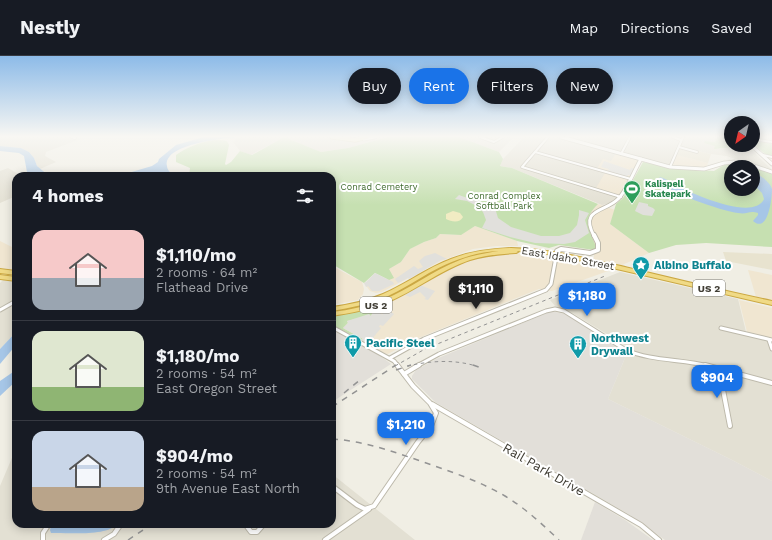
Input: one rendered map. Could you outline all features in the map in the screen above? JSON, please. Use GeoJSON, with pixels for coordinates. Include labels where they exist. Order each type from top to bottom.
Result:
{"type":"FeatureCollection","features":[{"type":"Feature","properties":{"kind":"highway","name":"East Idaho Street"},"geometry":{"type":"LineString","coordinates":[[336,308],[352,306],[377,298],[443,264],[468,254],[489,250],[510,249],[531,250],[556,255],[742,299],[772,304]]}},
{"type":"Feature","properties":{"kind":"highway","name":"East Idaho Street"},"geometry":{"type":"LineString","coordinates":[[336,314],[350,312],[374,306],[406,291],[452,265],[482,255],[516,252],[556,255]]}},
{"type":"Feature","properties":{"kind":"highway"},"geometry":{"type":"LineString","coordinates":[[0,271],[12,272]]}},
{"type":"Feature","properties":{"kind":"highway"},"geometry":{"type":"LineString","coordinates":[[0,277],[12,278]]}},
{"type":"Feature","properties":{"kind":"street"},"geometry":{"type":"LineString","coordinates":[[528,160],[522,167],[621,197]]}},
{"type":"Feature","properties":{"kind":"street"},"geometry":{"type":"LineString","coordinates":[[562,160],[630,179]]}},
{"type":"Feature","properties":{"kind":"street"},"geometry":{"type":"LineString","coordinates":[[336,329],[390,358],[424,339],[546,290],[551,284],[557,251],[561,249],[590,253],[598,250],[598,244],[590,225],[591,217],[598,210],[614,203],[621,197],[641,160]]}},
{"type":"Feature","properties":{"kind":"street"},"geometry":{"type":"LineString","coordinates":[[643,160],[670,167],[704,169],[714,168],[724,163],[734,162],[751,164],[772,172]]}},
{"type":"Feature","properties":{"kind":"street"},"geometry":{"type":"LineString","coordinates":[[670,167],[673,160]]}},
{"type":"Feature","properties":{"kind":"street"},"geometry":{"type":"LineString","coordinates":[[0,310],[12,303]]}},
{"type":"Feature","properties":{"kind":"street"},"geometry":{"type":"LineString","coordinates":[[404,374],[439,354],[546,311],[555,310],[569,314],[632,353],[648,357],[686,361],[772,383]]}},
{"type":"Feature","properties":{"kind":"street"},"geometry":{"type":"LineString","coordinates":[[721,328],[770,340],[772,349]]}},
{"type":"Feature","properties":{"kind":"street","name":"Rail Park Drive"},"geometry":{"type":"LineString","coordinates":[[390,358],[413,386],[436,407],[630,519],[659,540]]}},
{"type":"Feature","properties":{"kind":"street"},"geometry":{"type":"LineString","coordinates":[[719,369],[730,426]]}},
{"type":"Feature","properties":{"kind":"street"},"geometry":{"type":"LineString","coordinates":[[325,540],[374,506],[434,421],[436,413],[428,400]]}},
{"type":"Feature","properties":{"kind":"street"},"geometry":{"type":"LineString","coordinates":[[336,489],[357,505],[365,508],[374,506]]}},
{"type":"Feature","properties":{"kind":"street"},"geometry":{"type":"LineString","coordinates":[[43,540],[43,533],[46,528]]}},
{"type":"Feature","properties":{"kind":"street"},"geometry":{"type":"LineString","coordinates":[[104,540],[114,534],[118,528]]}},
{"type":"Feature","properties":{"kind":"street"},"geometry":{"type":"LineString","coordinates":[[248,528],[251,532],[257,532],[260,528]]}},
{"type":"Feature","properties":{"kind":"shaded area"},"geometry":{"type":"Polygon","coordinates":[[[35,160],[52,160],[56,162],[40,169],[35,160]]]}},
{"type":"Feature","properties":{"kind":"shaded area"},"geometry":{"type":"Polygon","coordinates":[[[503,160],[672,160],[670,166],[640,160],[611,161],[596,170],[605,173],[621,196],[611,203],[602,205],[512,168],[500,166],[503,160]]]}},
{"type":"Feature","properties":{"kind":"shaded area"},"geometry":{"type":"Polygon","coordinates":[[[603,160],[611,161],[612,160],[640,160],[621,196],[596,188],[605,173],[596,170],[603,160]]]}},
{"type":"Feature","properties":{"kind":"shaded area"},"geometry":{"type":"Polygon","coordinates":[[[672,160],[695,160],[708,163],[706,168],[670,166],[672,160]]]}},
{"type":"Feature","properties":{"kind":"shaded area"},"geometry":{"type":"Polygon","coordinates":[[[695,160],[709,160],[708,163],[695,160]]]}},
{"type":"Feature","properties":{"kind":"shaded area"},"geometry":{"type":"Polygon","coordinates":[[[738,160],[762,160],[772,170],[760,166],[760,160],[738,160]]]}},
{"type":"Feature","properties":{"kind":"shaded area"},"geometry":{"type":"Polygon","coordinates":[[[604,161],[630,170],[631,168],[635,169],[631,175],[628,175],[627,177],[607,172],[609,169],[601,167],[604,161]]]}},
{"type":"Feature","properties":{"kind":"shaded area"},"geometry":{"type":"Polygon","coordinates":[[[8,168],[15,172],[12,172],[12,198],[0,203],[0,171],[8,168]]]}},
{"type":"Feature","properties":{"kind":"shaded area"},"geometry":{"type":"Polygon","coordinates":[[[459,195],[495,208],[498,218],[511,227],[541,236],[559,236],[570,233],[577,225],[579,210],[589,213],[585,220],[589,233],[575,242],[564,244],[535,243],[510,237],[482,228],[486,220],[483,212],[477,206],[467,201],[455,199],[459,195]]]}},
{"type":"Feature","properties":{"kind":"shaded area"},"geometry":{"type":"Polygon","coordinates":[[[639,202],[648,204],[648,206],[655,210],[652,216],[643,215],[635,211],[639,202]]]}},
{"type":"Feature","properties":{"kind":"shaded area"},"geometry":{"type":"Polygon","coordinates":[[[598,204],[615,210],[610,224],[649,253],[622,265],[594,259],[594,250],[587,224],[590,213],[598,204]]]}},
{"type":"Feature","properties":{"kind":"shaded area"},"geometry":{"type":"Polygon","coordinates":[[[475,226],[517,241],[518,246],[496,246],[473,249],[441,261],[382,292],[376,293],[370,291],[364,283],[393,278],[388,269],[401,262],[410,249],[436,238],[440,234],[460,235],[475,226]]]}},
{"type":"Feature","properties":{"kind":"shaded area"},"geometry":{"type":"Polygon","coordinates":[[[0,241],[12,247],[12,270],[0,268],[0,241]]]}},
{"type":"Feature","properties":{"kind":"shaded area"},"geometry":{"type":"Polygon","coordinates":[[[723,252],[772,254],[772,270],[726,261],[723,252]]]}},
{"type":"Feature","properties":{"kind":"shaded area"},"geometry":{"type":"Polygon","coordinates":[[[435,253],[447,259],[441,260],[409,279],[408,278],[398,283],[395,279],[414,266],[418,269],[423,267],[419,261],[425,256],[435,253]]]}},
{"type":"Feature","properties":{"kind":"shaded area"},"geometry":{"type":"Polygon","coordinates":[[[509,253],[535,255],[611,270],[552,291],[539,289],[416,339],[388,354],[383,353],[336,327],[336,315],[362,311],[388,302],[450,267],[484,256],[509,253]]]}},
{"type":"Feature","properties":{"kind":"shaded area"},"geometry":{"type":"Polygon","coordinates":[[[336,268],[362,282],[364,289],[363,294],[358,300],[336,304],[336,268]]]}},
{"type":"Feature","properties":{"kind":"shaded area"},"geometry":{"type":"Polygon","coordinates":[[[748,270],[772,275],[772,301],[756,297],[748,270]]]}},
{"type":"Feature","properties":{"kind":"shaded area"},"geometry":{"type":"Polygon","coordinates":[[[620,272],[738,299],[746,332],[772,343],[772,481],[608,399],[627,353],[633,350],[574,314],[555,306],[550,300],[620,272]]]}},
{"type":"Feature","properties":{"kind":"shaded area"},"geometry":{"type":"Polygon","coordinates":[[[375,273],[393,282],[394,284],[379,291],[372,291],[368,286],[366,287],[364,283],[375,273]]]}},
{"type":"Feature","properties":{"kind":"shaded area"},"geometry":{"type":"Polygon","coordinates":[[[3,280],[12,281],[12,336],[0,349],[0,283],[3,280]]]}},
{"type":"Feature","properties":{"kind":"shaded area"},"geometry":{"type":"Polygon","coordinates":[[[420,285],[435,291],[428,300],[424,299],[426,298],[420,292],[410,297],[405,295],[420,285]]]}},
{"type":"Feature","properties":{"kind":"shaded area"},"geometry":{"type":"Polygon","coordinates":[[[739,300],[772,308],[772,338],[747,332],[739,300]]]}},
{"type":"Feature","properties":{"kind":"shaded area"},"geometry":{"type":"Polygon","coordinates":[[[377,307],[378,311],[383,315],[382,313],[386,309],[394,314],[383,326],[380,325],[379,327],[381,328],[371,340],[368,338],[366,343],[361,340],[363,339],[343,328],[348,323],[347,321],[369,314],[371,316],[373,312],[370,309],[377,307]]]}},
{"type":"Feature","properties":{"kind":"shaded area"},"geometry":{"type":"Polygon","coordinates":[[[549,312],[568,315],[627,353],[608,399],[772,481],[772,540],[665,540],[630,515],[435,402],[412,379],[412,376],[416,370],[436,359],[549,312]]]}},
{"type":"Feature","properties":{"kind":"shaded area"},"geometry":{"type":"Polygon","coordinates":[[[336,332],[379,355],[391,364],[336,399],[336,332]]]}},
{"type":"Feature","properties":{"kind":"shaded area"},"geometry":{"type":"Polygon","coordinates":[[[12,458],[12,528],[336,528],[336,477],[415,540],[0,540],[0,486],[12,458]]]}},
{"type":"Feature","properties":{"kind":"shaded area"},"geometry":{"type":"Polygon","coordinates":[[[595,502],[625,520],[653,540],[581,540],[595,502]]]}},
{"type":"Feature","properties":{"kind":"green space"},"geometry":{"type":"Polygon","coordinates":[[[176,160],[226,160],[226,165],[233,160],[503,160],[500,166],[512,168],[598,204],[588,220],[589,229],[596,247],[594,250],[559,245],[549,248],[517,241],[475,226],[461,235],[440,234],[436,238],[410,249],[401,262],[389,269],[394,278],[389,280],[375,273],[364,283],[336,266],[336,172],[190,172],[190,168],[176,162],[176,160]]]}},
{"type":"Feature","properties":{"kind":"green space"},"geometry":{"type":"Polygon","coordinates":[[[643,162],[681,169],[714,171],[724,165],[724,196],[760,196],[760,169],[772,173],[772,247],[706,243],[676,245],[649,253],[610,224],[616,204],[623,198],[643,162]]]}},
{"type":"Feature","properties":{"kind":"green space"},"geometry":{"type":"Polygon","coordinates":[[[370,309],[373,312],[371,316],[347,321],[348,323],[343,328],[363,339],[362,340],[336,327],[336,315],[370,309]]]}},
{"type":"Feature","properties":{"kind":"sand"},"geometry":{"type":"Polygon","coordinates":[[[453,211],[460,213],[463,217],[462,219],[451,221],[446,219],[446,214],[453,211]]]}},
{"type":"Feature","properties":{"kind":"water"},"geometry":{"type":"Polygon","coordinates":[[[25,160],[35,160],[37,166],[44,172],[27,172],[25,160]]]}},
{"type":"Feature","properties":{"kind":"water"},"geometry":{"type":"Polygon","coordinates":[[[159,160],[168,160],[167,167],[170,172],[132,172],[152,166],[158,162],[159,160]]]}},
{"type":"Feature","properties":{"kind":"water"},"geometry":{"type":"Polygon","coordinates":[[[760,176],[769,184],[772,189],[770,207],[766,219],[762,223],[758,224],[753,221],[758,213],[738,213],[708,205],[671,190],[658,179],[661,177],[698,195],[737,207],[749,208],[758,205],[764,199],[760,191],[760,176]]]}},
{"type":"Feature","properties":{"kind":"water"},"geometry":{"type":"Polygon","coordinates":[[[12,336],[12,350],[0,364],[0,349],[12,336]]]}},
{"type":"Feature","properties":{"kind":"water"},"geometry":{"type":"Polygon","coordinates":[[[12,373],[12,385],[0,396],[0,381],[12,373]]]}},
{"type":"Feature","properties":{"kind":"water"},"geometry":{"type":"Polygon","coordinates":[[[51,528],[112,528],[98,532],[80,533],[51,533],[51,528]]]}},
{"type":"Feature","properties":{"kind":"railway"},"geometry":{"type":"LineString","coordinates":[[395,366],[425,349],[605,276]]}},
{"type":"Feature","properties":{"kind":"railway"},"geometry":{"type":"LineString","coordinates":[[409,366],[424,363],[459,362],[475,366]]}},
{"type":"Feature","properties":{"kind":"railway"},"geometry":{"type":"LineString","coordinates":[[336,404],[396,365]]}},
{"type":"Feature","properties":{"kind":"railway"},"geometry":{"type":"LineString","coordinates":[[396,370],[409,366]]}},
{"type":"Feature","properties":{"kind":"railway"},"geometry":{"type":"LineString","coordinates":[[475,366],[484,369]]}},
{"type":"Feature","properties":{"kind":"railway"},"geometry":{"type":"LineString","coordinates":[[344,393],[361,379]]}},
{"type":"Feature","properties":{"kind":"railway"},"geometry":{"type":"LineString","coordinates":[[336,439],[357,442],[381,448],[439,467],[477,482],[505,496],[540,522],[559,540]]}},
{"type":"Feature","properties":{"kind":"railway"},"geometry":{"type":"LineString","coordinates":[[128,540],[146,528]]}},
{"type":"Feature","properties":{"kind":"place","name":"Kalispell Skatepark"},"geometry":{"type":"Point","coordinates":[632,204]}},
{"type":"Feature","properties":{"kind":"place","name":"Albino Buffalo"},"geometry":{"type":"Point","coordinates":[641,280]}},
{"type":"Feature","properties":{"kind":"place","name":"Pacific Steel"},"geometry":{"type":"Point","coordinates":[353,358]}},
{"type":"Feature","properties":{"kind":"place","name":"Northwest Drywall"},"geometry":{"type":"Point","coordinates":[578,359]}},
{"type":"Feature","properties":{"kind":"park label","name":"Conrad Cemetery"},"geometry":{"type":"Point","coordinates":[379,187]}},
{"type":"Feature","properties":{"kind":"park label","name":"Conrad Complex Softball Park"},"geometry":{"type":"Point","coordinates":[504,202]}}]}
